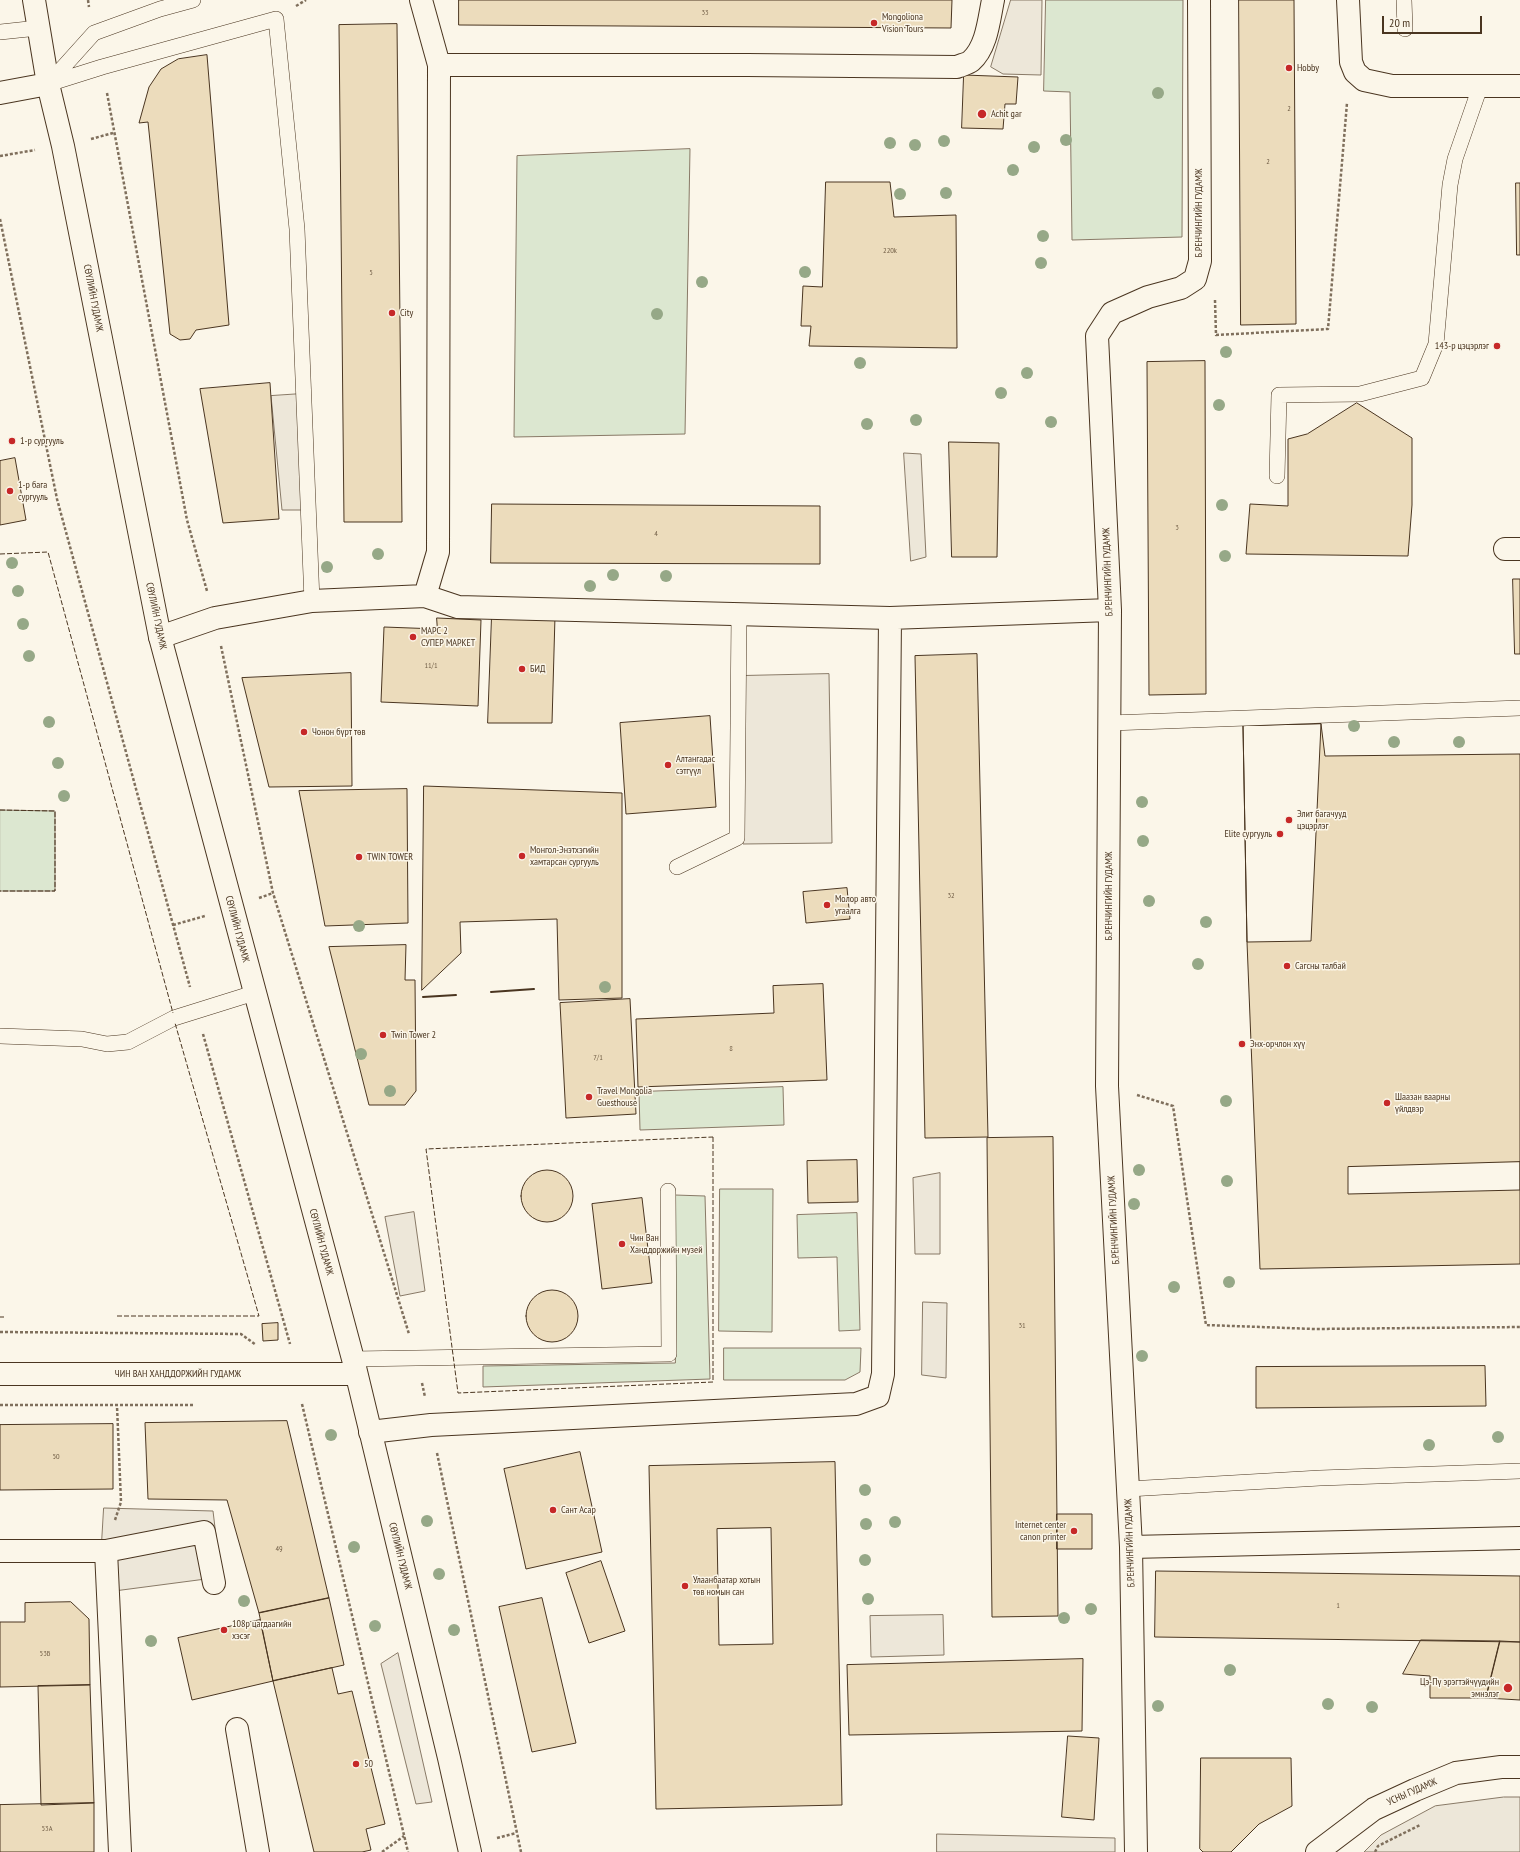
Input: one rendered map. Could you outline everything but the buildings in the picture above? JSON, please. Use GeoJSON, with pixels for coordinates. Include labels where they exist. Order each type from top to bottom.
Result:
{"type":"FeatureCollection","features":[{"type":"Feature","properties":{"kind":"street","name":"СӨҮЛИЙН ГУДАМЖ"},"geometry":{"type":"LineString","coordinates":[[34,0],[48,84],[63,146],[160,637],[354,1367],[449,1758],[470,1852]]}},
{"type":"Feature","properties":{"kind":"street"},"geometry":{"type":"LineString","coordinates":[[420,0],[439,65],[438,552],[424,596]]}},
{"type":"Feature","properties":{"kind":"street"},"geometry":{"type":"LineString","coordinates":[[439,65],[957,67],[970,62],[979,52],[993,0]]}},
{"type":"Feature","properties":{"kind":"street","name":"Б.РЕНЧИНГИЙН ГУДАМЖ"},"geometry":{"type":"LineString","coordinates":[[1136,1852],[1131,1547],[1107,1086],[1110,610],[1097,336],[1112,313],[1148,297],[1180,288],[1194,279],[1200,261],[1199,0]]}},
{"type":"Feature","properties":{"kind":"street"},"geometry":{"type":"LineString","coordinates":[[1348,0],[1351,62],[1356,72],[1364,80],[1376,84],[1392,86],[1520,86]]}},
{"type":"Feature","properties":{"kind":"street"},"geometry":{"type":"LineString","coordinates":[[0,93],[48,84]]}},
{"type":"Feature","properties":{"kind":"street"},"geometry":{"type":"LineString","coordinates":[[160,637],[215,618],[312,601],[424,596],[458,606],[890,618],[1110,610]]}},
{"type":"Feature","properties":{"kind":"street"},"geometry":{"type":"LineString","coordinates":[[370,1432],[431,1425],[856,1404],[878,1396],[883,1374],[890,618]]}},
{"type":"Feature","properties":{"kind":"street","name":"ЧИН ВАН ХАНДДОРЖИЙН ГУДАМЖ"},"geometry":{"type":"LineString","coordinates":[[0,1374],[354,1367]]}},
{"type":"Feature","properties":{"kind":"street"},"geometry":{"type":"LineString","coordinates":[[0,1551],[106,1551],[204,1532],[214,1583]]}},
{"type":"Feature","properties":{"kind":"street"},"geometry":{"type":"LineString","coordinates":[[1131,1547],[1520,1538]]}},
{"type":"Feature","properties":{"kind":"street"},"geometry":{"type":"LineString","coordinates":[[106,1551],[120,1852]]}},
{"type":"Feature","properties":{"kind":"street"},"geometry":{"type":"LineString","coordinates":[[237,1729],[258,1852]]}},
{"type":"Feature","properties":{"kind":"street","name":"УСНЫ ГУДАМЖ"},"geometry":{"type":"LineString","coordinates":[[1317,1852],[1374,1809],[1415,1790],[1456,1774],[1502,1767],[1520,1767]]}},
{"type":"Feature","properties":{"kind":"lane"},"geometry":{"type":"LineString","coordinates":[[48,84],[94,33],[160,9],[193,0]]}},
{"type":"Feature","properties":{"kind":"lane"},"geometry":{"type":"LineString","coordinates":[[1404,0],[1404,28]]}},
{"type":"Feature","properties":{"kind":"lane"},"geometry":{"type":"LineString","coordinates":[[48,84],[102,67],[276,19],[297,229],[312,601]]}},
{"type":"Feature","properties":{"kind":"lane"},"geometry":{"type":"LineString","coordinates":[[0,32],[38,28]]}},
{"type":"Feature","properties":{"kind":"lane"},"geometry":{"type":"LineString","coordinates":[[1277,476],[1280,395],[1360,394],[1422,378],[1436,344],[1450,186],[1455,159],[1480,87]]}},
{"type":"Feature","properties":{"kind":"lane"},"geometry":{"type":"LineString","coordinates":[[677,867],[737,838],[739,614]]}},
{"type":"Feature","properties":{"kind":"lane"},"geometry":{"type":"LineString","coordinates":[[1110,723],[1520,708]]}},
{"type":"Feature","properties":{"kind":"lane"},"geometry":{"type":"LineString","coordinates":[[0,1036],[82,1039],[107,1044],[128,1042],[174,1018],[254,994]]}},
{"type":"Feature","properties":{"kind":"lane"},"geometry":{"type":"LineString","coordinates":[[354,1367],[417,1358],[669,1354],[668,1191]]}},
{"type":"Feature","properties":{"kind":"lane"},"geometry":{"type":"LineString","coordinates":[[1128,1489],[1320,1478],[1520,1470]]}},
{"type":"Feature","properties":{"kind":"path"},"geometry":{"type":"LineString","coordinates":[[88,0],[94,33]]}},
{"type":"Feature","properties":{"kind":"path"},"geometry":{"type":"LineString","coordinates":[[1214,295],[1216,334],[1328,329],[1351,62]]}},
{"type":"Feature","properties":{"kind":"path"},"geometry":{"type":"LineString","coordinates":[[102,67],[113,133],[187,520],[215,618],[273,893],[417,1358],[521,1852]]}},
{"type":"Feature","properties":{"kind":"path"},"geometry":{"type":"LineString","coordinates":[[0,219],[58,506],[290,1344],[284,1345]]}},
{"type":"Feature","properties":{"kind":"path"},"geometry":{"type":"LineString","coordinates":[[1107,1086],[1173,1106],[1206,1325],[1316,1329],[1520,1327]]}},
{"type":"Feature","properties":{"kind":"path"},"geometry":{"type":"LineString","coordinates":[[0,1332],[241,1334],[258,1346]]}},
{"type":"Feature","properties":{"kind":"path"},"geometry":{"type":"LineString","coordinates":[[296,1404],[303,1404],[408,1852]]}},
{"type":"Feature","properties":{"kind":"path"},"geometry":{"type":"LineString","coordinates":[[0,1405],[195,1405]]}},
{"type":"Feature","properties":{"kind":"path"},"geometry":{"type":"LineString","coordinates":[[106,1551],[120,1502],[117,1406]]}},
{"type":"Feature","properties":{"kind":"path"},"geometry":{"type":"LineString","coordinates":[[1375,1852],[1378,1846],[1420,1825]]}},
{"type":"Feature","properties":{"kind":"path"},"geometry":{"type":"LineString","coordinates":[[382,1852],[404,1836]]}},
{"type":"Feature","properties":{"kind":"green space"},"geometry":{"type":"Polygon","coordinates":[[[1046,0],[1183,0],[1182,237],[1072,240],[1070,92],[1044,91],[1046,0]]]}},
{"type":"Feature","properties":{"kind":"green space"},"geometry":{"type":"Polygon","coordinates":[[[690,149],[685,434],[514,437],[517,156],[690,149]]]}},
{"type":"Feature","properties":{"kind":"green space"},"geometry":{"type":"Polygon","coordinates":[[[0,810],[55,811],[55,891],[0,891],[0,810]]]}},
{"type":"Feature","properties":{"kind":"green space"},"geometry":{"type":"Polygon","coordinates":[[[783,1087],[784,1125],[640,1130],[639,1092],[783,1087]]]}},
{"type":"Feature","properties":{"kind":"green space"},"geometry":{"type":"Polygon","coordinates":[[[720,1189],[773,1189],[772,1332],[719,1331],[720,1189]]]}},
{"type":"Feature","properties":{"kind":"green space"},"geometry":{"type":"Polygon","coordinates":[[[675,1195],[705,1196],[710,1379],[483,1387],[483,1366],[675,1363],[675,1195]]]}},
{"type":"Feature","properties":{"kind":"green space"},"geometry":{"type":"Polygon","coordinates":[[[857,1213],[860,1330],[839,1331],[837,1257],[798,1258],[797,1215],[857,1213]]]}},
{"type":"Feature","properties":{"kind":"green space"},"geometry":{"type":"Polygon","coordinates":[[[724,1348],[861,1348],[860,1372],[845,1380],[724,1380],[724,1348]]]}},
{"type":"Feature","properties":{"kind":"shaded area"},"geometry":{"type":"Polygon","coordinates":[[[1011,0],[1042,0],[1041,75],[1003,74],[991,67],[1011,0]]]}},
{"type":"Feature","properties":{"kind":"shaded area"},"geometry":{"type":"Polygon","coordinates":[[[301,394],[308,510],[282,510],[271,396],[301,394]]]}},
{"type":"Feature","properties":{"kind":"shaded area"},"geometry":{"type":"Polygon","coordinates":[[[904,453],[921,454],[926,557],[911,561],[904,453]]]}},
{"type":"Feature","properties":{"kind":"shaded area"},"geometry":{"type":"Polygon","coordinates":[[[829,674],[832,843],[743,844],[740,676],[829,674]]]}},
{"type":"Feature","properties":{"kind":"shaded area"},"geometry":{"type":"Polygon","coordinates":[[[940,1173],[940,1254],[915,1254],[913,1178],[940,1173]]]}},
{"type":"Feature","properties":{"kind":"shaded area"},"geometry":{"type":"Polygon","coordinates":[[[414,1212],[425,1291],[400,1296],[385,1217],[414,1212]]]}},
{"type":"Feature","properties":{"kind":"shaded area"},"geometry":{"type":"Polygon","coordinates":[[[923,1302],[947,1303],[946,1378],[922,1375],[923,1302]]]}},
{"type":"Feature","properties":{"kind":"shaded area"},"geometry":{"type":"Polygon","coordinates":[[[104,1508],[213,1511],[221,1577],[99,1593],[104,1508]]]}},
{"type":"Feature","properties":{"kind":"shaded area"},"geometry":{"type":"Polygon","coordinates":[[[943,1615],[944,1655],[871,1657],[870,1616],[943,1615]]]}},
{"type":"Feature","properties":{"kind":"shaded area"},"geometry":{"type":"Polygon","coordinates":[[[398,1653],[432,1802],[416,1804],[381,1664],[398,1653]]]}},
{"type":"Feature","properties":{"kind":"shaded area"},"geometry":{"type":"Polygon","coordinates":[[[1504,1797],[1520,1797],[1520,1852],[1364,1852],[1381,1835],[1435,1806],[1504,1797]]]}},
{"type":"Feature","properties":{"kind":"shaded area"},"geometry":{"type":"Polygon","coordinates":[[[937,1834],[1115,1838],[1115,1852],[937,1852],[937,1834]]]}},
{"type":"Feature","properties":{"kind":"fence"},"geometry":{"type":"LineString","coordinates":[[0,554],[48,552],[173,1013]]}},
{"type":"Feature","properties":{"kind":"fence"},"geometry":{"type":"LineString","coordinates":[[0,810],[55,811],[55,891],[0,891]]}},
{"type":"Feature","properties":{"kind":"fence"},"geometry":{"type":"LineString","coordinates":[[117,1316],[259,1316],[175,1023]]}},
{"type":"Feature","properties":{"kind":"fence"},"geometry":{"type":"LineString","coordinates":[[713,1137],[713,1382],[458,1393],[426,1149],[713,1137]]}},
{"type":"Feature","properties":{"kind":"wall"},"geometry":{"type":"LineString","coordinates":[[491,992],[534,989]]}},
{"type":"Feature","properties":{"kind":"wall"},"geometry":{"type":"LineString","coordinates":[[423,997],[456,995]]}},
{"type":"Feature","properties":{"kind":"place","name":"Mongoliona Vision Tours"},"geometry":{"type":"Point","coordinates":[874,23]}},
{"type":"Feature","properties":{"kind":"place","name":"Hobby"},"geometry":{"type":"Point","coordinates":[1289,68]}},
{"type":"Feature","properties":{"kind":"place","name":"Achit gar"},"geometry":{"type":"Point","coordinates":[982,114]}},
{"type":"Feature","properties":{"kind":"place","name":"City"},"geometry":{"type":"Point","coordinates":[392,313]}},
{"type":"Feature","properties":{"kind":"place","name":"143-р цэцэрлэг"},"geometry":{"type":"Point","coordinates":[1497,346]}},
{"type":"Feature","properties":{"kind":"place","name":"1-р сургууль"},"geometry":{"type":"Point","coordinates":[12,441]}},
{"type":"Feature","properties":{"kind":"place","name":"1-р бага сургууль"},"geometry":{"type":"Point","coordinates":[10,491]}},
{"type":"Feature","properties":{"kind":"place","name":"МАРС 2 СУПЕР МАРКЕТ"},"geometry":{"type":"Point","coordinates":[413,637]}},
{"type":"Feature","properties":{"kind":"place","name":"БИД"},"geometry":{"type":"Point","coordinates":[522,669]}},
{"type":"Feature","properties":{"kind":"place","name":"Чонон бүрт төв"},"geometry":{"type":"Point","coordinates":[304,732]}},
{"type":"Feature","properties":{"kind":"place","name":"Алтангадас сэтгүүл"},"geometry":{"type":"Point","coordinates":[668,765]}},
{"type":"Feature","properties":{"kind":"place","name":"Элит багачууд цэцэрлэг"},"geometry":{"type":"Point","coordinates":[1289,820]}},
{"type":"Feature","properties":{"kind":"place","name":"Elite сургууль"},"geometry":{"type":"Point","coordinates":[1280,834]}},
{"type":"Feature","properties":{"kind":"place","name":"Монгол-Энэтхэгийн хамтарсан сургууль"},"geometry":{"type":"Point","coordinates":[522,856]}},
{"type":"Feature","properties":{"kind":"place","name":"TWIN TOWER"},"geometry":{"type":"Point","coordinates":[359,857]}},
{"type":"Feature","properties":{"kind":"place","name":"Молор авто угаалга"},"geometry":{"type":"Point","coordinates":[827,905]}},
{"type":"Feature","properties":{"kind":"place","name":"Сагсны талбай"},"geometry":{"type":"Point","coordinates":[1287,966]}},
{"type":"Feature","properties":{"kind":"place","name":"Twin Tower 2"},"geometry":{"type":"Point","coordinates":[383,1035]}},
{"type":"Feature","properties":{"kind":"place","name":"Энх-орчлон хүү"},"geometry":{"type":"Point","coordinates":[1242,1044]}},
{"type":"Feature","properties":{"kind":"place","name":"Travel Mongolia Guesthouse"},"geometry":{"type":"Point","coordinates":[589,1097]}},
{"type":"Feature","properties":{"kind":"place","name":"Шаазан ваарны үйлдвэр"},"geometry":{"type":"Point","coordinates":[1387,1103]}},
{"type":"Feature","properties":{"kind":"place","name":"Чин Ван Ханддоржийн музей"},"geometry":{"type":"Point","coordinates":[622,1244]}},
{"type":"Feature","properties":{"kind":"place","name":"Сант Асар"},"geometry":{"type":"Point","coordinates":[553,1510]}},
{"type":"Feature","properties":{"kind":"place","name":"Internet center canon printer"},"geometry":{"type":"Point","coordinates":[1074,1531]}},
{"type":"Feature","properties":{"kind":"place","name":"Улаанбаатар хотын төв номын сан"},"geometry":{"type":"Point","coordinates":[685,1586]}},
{"type":"Feature","properties":{"kind":"place","name":"108р цагдаагийн хэсэг"},"geometry":{"type":"Point","coordinates":[224,1630]}},
{"type":"Feature","properties":{"kind":"place","name":"Цэ-Пү эрэгтэйчүүдийн эмнэлэг"},"geometry":{"type":"Point","coordinates":[1508,1688]}},
{"type":"Feature","properties":{"kind":"place","name":"50"},"geometry":{"type":"Point","coordinates":[356,1764]}}]}
